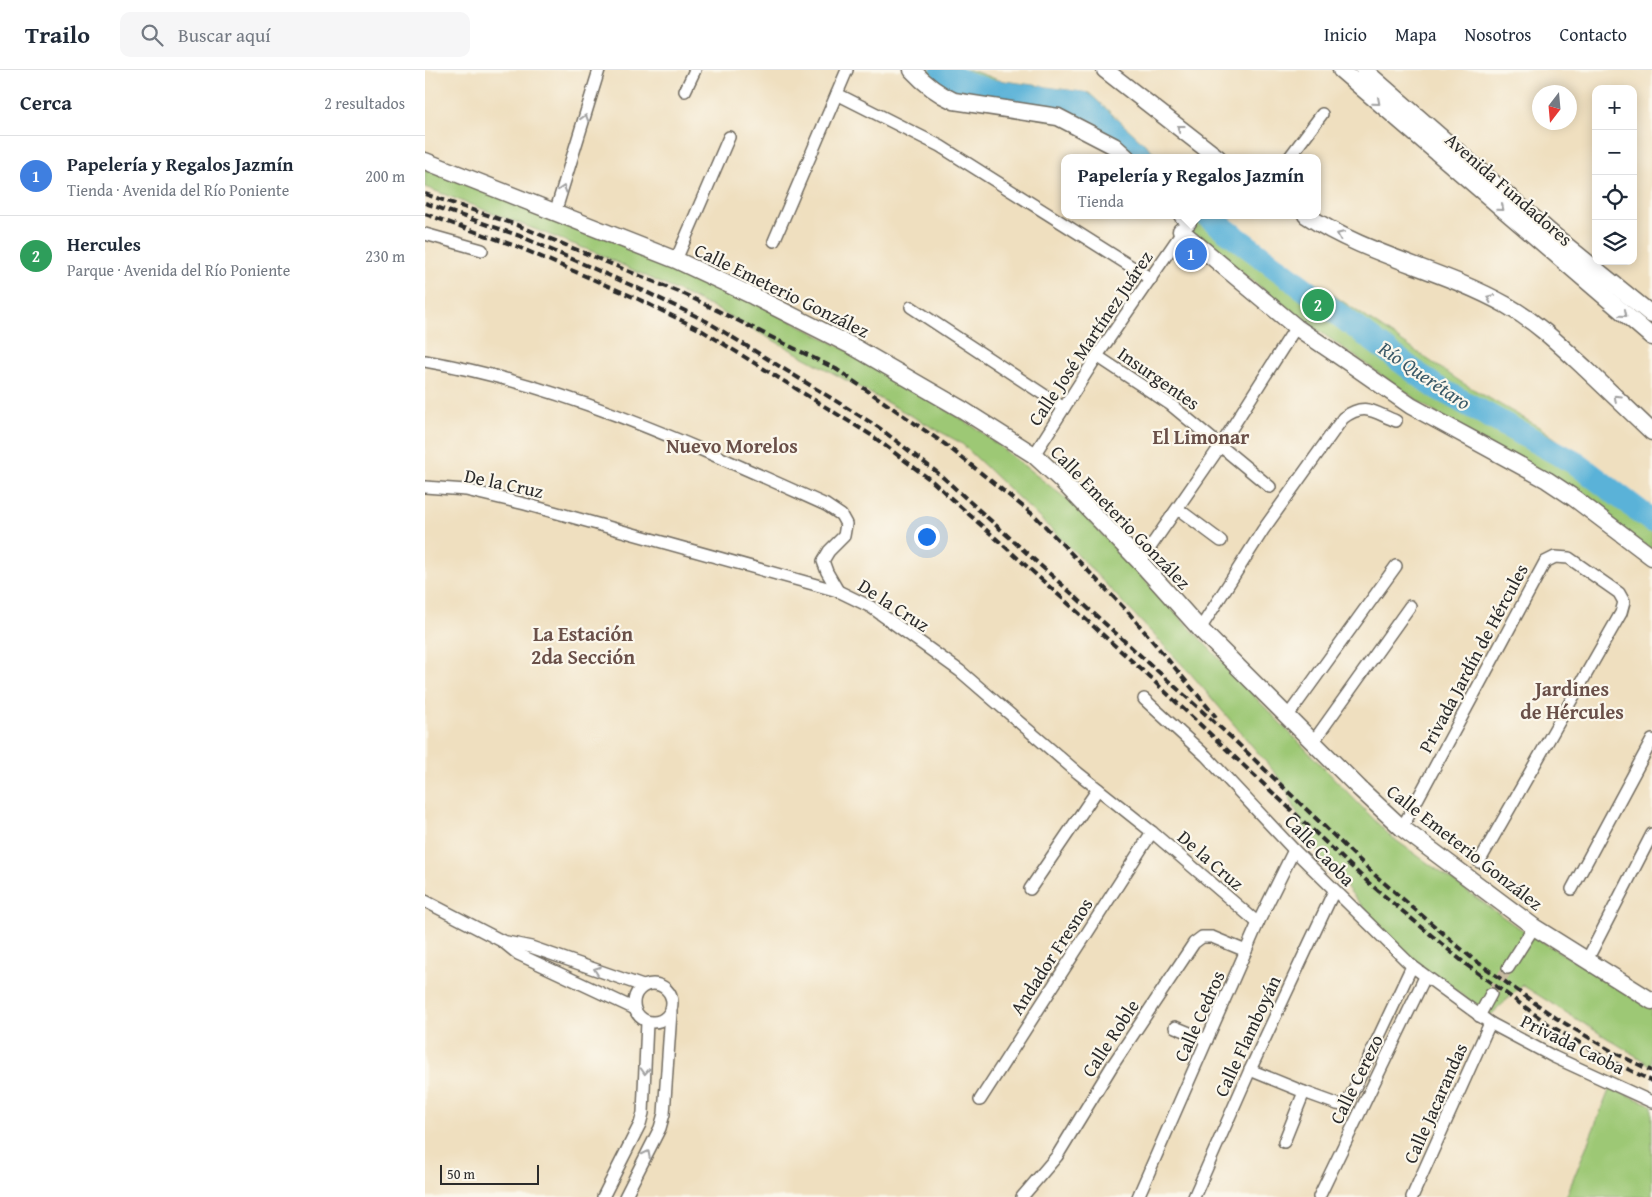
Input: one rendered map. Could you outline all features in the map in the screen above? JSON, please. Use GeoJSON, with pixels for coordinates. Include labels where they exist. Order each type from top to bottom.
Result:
{"type":"FeatureCollection","features":[{"type":"Feature","properties":{"kind":"street"},"geometry":{"type":"LineString","coordinates":[[555,213],[599,70]]}},
{"type":"Feature","properties":{"kind":"street"},"geometry":{"type":"LineString","coordinates":[[685,91],[695,70]]}},
{"type":"Feature","properties":{"kind":"street"},"geometry":{"type":"LineString","coordinates":[[774,241],[847,70]]}},
{"type":"Feature","properties":{"kind":"street"},"geometry":{"type":"LineString","coordinates":[[912,70],[921,80],[942,95],[955,101],[1058,117],[1114,146],[1123,154]]}},
{"type":"Feature","properties":{"kind":"street"},"geometry":{"type":"LineString","coordinates":[[1105,70],[1213,154]]}},
{"type":"Feature","properties":{"kind":"street","name":"Avenida Fundadores"},"geometry":{"type":"LineString","coordinates":[[1341,70],[1652,337]]}},
{"type":"Feature","properties":{"kind":"street","name":"Avenida Fundadores"},"geometry":{"type":"LineString","coordinates":[[1364,70],[1552,234],[1652,315]]}},
{"type":"Feature","properties":{"kind":"street"},"geometry":{"type":"LineString","coordinates":[[837,94],[940,146],[1151,279]]}},
{"type":"Feature","properties":{"kind":"street"},"geometry":{"type":"LineString","coordinates":[[1292,154],[1322,114]]}},
{"type":"Feature","properties":{"kind":"street"},"geometry":{"type":"LineString","coordinates":[[676,260],[729,137]]}},
{"type":"Feature","properties":{"kind":"street","name":"Calle Emeterio González"},"geometry":{"type":"LineString","coordinates":[[425,161],[676,260],[753,296],[854,347],[963,410],[1034,455],[1060,479],[1140,562],[1200,629],[1287,717],[1402,828],[1534,927],[1652,1001]]}},
{"type":"Feature","properties":{"kind":"street"},"geometry":{"type":"LineString","coordinates":[[1312,219],[1326,229],[1350,240],[1446,277],[1489,297],[1539,325],[1652,432]]}},
{"type":"Feature","properties":{"kind":"street"},"geometry":{"type":"LineString","coordinates":[[1186,221],[1296,327],[1411,406],[1547,480],[1652,557]]}},
{"type":"Feature","properties":{"kind":"street","name":"Calle José Martínez Juárez"},"geometry":{"type":"LineString","coordinates":[[1034,455],[1097,356],[1151,279],[1186,221]]}},
{"type":"Feature","properties":{"kind":"street"},"geometry":{"type":"LineString","coordinates":[[425,234],[482,250]]}},
{"type":"Feature","properties":{"kind":"street"},"geometry":{"type":"LineString","coordinates":[[911,308],[1064,408]]}},
{"type":"Feature","properties":{"kind":"street"},"geometry":{"type":"LineString","coordinates":[[1140,562],[1221,445],[1296,327]]}},
{"type":"Feature","properties":{"kind":"street","name":"Insurgentes"},"geometry":{"type":"LineString","coordinates":[[1097,356],[1171,405],[1270,487]]}},
{"type":"Feature","properties":{"kind":"street"},"geometry":{"type":"LineString","coordinates":[[430,362],[524,385],[581,403],[678,439],[825,505],[841,515],[846,524],[844,536],[829,551],[823,561],[838,591]]}},
{"type":"Feature","properties":{"kind":"street"},"geometry":{"type":"LineString","coordinates":[[1200,629],[1263,530],[1343,418],[1354,410],[1366,408],[1396,420]]}},
{"type":"Feature","properties":{"kind":"street","name":"De la Cruz"},"geometry":{"type":"LineString","coordinates":[[425,487],[466,490],[525,504],[838,591],[871,607],[960,671],[1097,789],[1152,832],[1258,923]]}},
{"type":"Feature","properties":{"kind":"street"},"geometry":{"type":"LineString","coordinates":[[1178,509],[1221,541]]}},
{"type":"Feature","properties":{"kind":"street","name":"Privada Jardín de Hércules"},"geometry":{"type":"LineString","coordinates":[[1402,828],[1545,562],[1555,557],[1569,558],[1619,593],[1624,602],[1621,613],[1479,862]]}},
{"type":"Feature","properties":{"kind":"street"},"geometry":{"type":"LineString","coordinates":[[1287,717],[1396,566]]}},
{"type":"Feature","properties":{"kind":"street"},"geometry":{"type":"LineString","coordinates":[[1313,742],[1410,606]]}},
{"type":"Feature","properties":{"kind":"street","name":"Calle Caoba"},"geometry":{"type":"LineString","coordinates":[[1144,699],[1206,756],[1334,891],[1412,966],[1479,1016]]}},
{"type":"Feature","properties":{"kind":"street"},"geometry":{"type":"LineString","coordinates":[[1572,889],[1652,740]]}},
{"type":"Feature","properties":{"kind":"street"},"geometry":{"type":"LineString","coordinates":[[1030,889],[1097,789]]}},
{"type":"Feature","properties":{"kind":"street","name":"Andador Fresnos"},"geometry":{"type":"LineString","coordinates":[[980,1100],[1152,832]]}},
{"type":"Feature","properties":{"kind":"street"},"geometry":{"type":"LineString","coordinates":[[1587,960],[1652,834]]}},
{"type":"Feature","properties":{"kind":"street","name":"Calle Cedros"},"geometry":{"type":"LineString","coordinates":[[1138,1197],[1258,923],[1294,850]]}},
{"type":"Feature","properties":{"kind":"street","name":"Calle Flamboyán"},"geometry":{"type":"LineString","coordinates":[[1194,1197],[1250,1070],[1334,891]]}},
{"type":"Feature","properties":{"kind":"street"},"geometry":{"type":"LineString","coordinates":[[425,901],[502,941],[518,954],[633,1008]]}},
{"type":"Feature","properties":{"kind":"street"},"geometry":{"type":"LineString","coordinates":[[1508,968],[1534,927]]}},
{"type":"Feature","properties":{"kind":"street","name":"Calle Roble"},"geometry":{"type":"LineString","coordinates":[[1022,1197],[1057,1156],[1112,1066],[1194,943],[1202,937],[1213,937],[1246,951]]}},
{"type":"Feature","properties":{"kind":"street"},"geometry":{"type":"LineString","coordinates":[[502,941],[531,947],[643,986],[652,984],[662,986],[669,993],[673,1002],[664,1114],[660,1128],[625,1197]]}},
{"type":"Feature","properties":{"kind":"street","name":"Calle Cerezo"},"geometry":{"type":"LineString","coordinates":[[1250,1070],[1304,1092],[1344,1105],[1349,1100],[1412,966]]}},
{"type":"Feature","properties":{"kind":"street","name":"Calle Cerezo"},"geometry":{"type":"LineString","coordinates":[[1319,1197],[1425,977]]}},
{"type":"Feature","properties":{"kind":"street"},"geometry":{"type":"LineString","coordinates":[[643,986],[633,1000],[633,1008],[638,1017],[647,1022],[656,1023],[665,1019],[671,1012]]}},
{"type":"Feature","properties":{"kind":"street"},"geometry":{"type":"LineString","coordinates":[[1479,1016],[1491,994]]}},
{"type":"Feature","properties":{"kind":"street","name":"Privada Caoba"},"geometry":{"type":"LineString","coordinates":[[1479,1016],[1554,1057],[1652,1102]]}},
{"type":"Feature","properties":{"kind":"street"},"geometry":{"type":"LineString","coordinates":[[603,1197],[640,1124],[643,1113],[647,1022]]}},
{"type":"Feature","properties":{"kind":"street","name":"Calle Jacarandas"},"geometry":{"type":"LineString","coordinates":[[1412,1197],[1490,1023]]}},
{"type":"Feature","properties":{"kind":"street"},"geometry":{"type":"LineString","coordinates":[[1175,1027],[1207,1040]]}},
{"type":"Feature","properties":{"kind":"street"},"geometry":{"type":"LineString","coordinates":[[1284,1142],[1304,1092]]}},
{"type":"Feature","properties":{"kind":"green space"},"geometry":{"type":"Polygon","coordinates":[[[923,70],[970,70],[998,80],[1089,93],[1156,154],[1117,154],[1098,132],[966,100],[938,87],[923,70]]]}},
{"type":"Feature","properties":{"kind":"green space"},"geometry":{"type":"Polygon","coordinates":[[[425,169],[582,227],[761,305],[856,355],[976,428],[1074,505],[1256,698],[1390,836],[1513,924],[1652,1008],[1652,1066],[1522,985],[1491,1015],[1402,954],[1313,847],[1282,781],[1191,674],[1076,553],[961,443],[716,309],[599,254],[425,187],[425,169]]]}},
{"type":"Feature","properties":{"kind":"green space"},"geometry":{"type":"Polygon","coordinates":[[[1177,219],[1230,219],[1254,241],[1461,382],[1539,427],[1652,507],[1652,549],[1431,410],[1322,333],[1190,234],[1177,219]]]}},
{"type":"Feature","properties":{"kind":"green space"},"geometry":{"type":"Polygon","coordinates":[[[1610,1088],[1652,1105],[1652,1197],[1566,1197],[1610,1088]]]}},
{"type":"Feature","properties":{"kind":"waterway","name":"Río Querétaro"},"geometry":{"type":"LineString","coordinates":[[943,70],[948,76],[988,91],[1083,104],[1138,154]]}},
{"type":"Feature","properties":{"kind":"waterway","name":"Río Querétaro"},"geometry":{"type":"LineString","coordinates":[[1211,219],[1434,386],[1577,464],[1652,521]]}},
{"type":"Feature","properties":{"kind":"tunnel"},"geometry":{"type":"LineString","coordinates":[[1491,994],[1508,968]]}},
{"type":"Feature","properties":{"kind":"railway"},"geometry":{"type":"LineString","coordinates":[[425,194],[517,225],[686,295],[836,369],[946,445],[1036,517],[1129,613],[1216,717]]}},
{"type":"Feature","properties":{"kind":"railway"},"geometry":{"type":"LineString","coordinates":[[425,203],[520,236],[642,290],[706,321],[878,427],[938,473],[1233,739],[1376,876],[1473,959],[1556,1018],[1613,1052],[1652,1071]]}},
{"type":"Feature","properties":{"kind":"railway"},"geometry":{"type":"LineString","coordinates":[[425,214],[516,246],[638,299],[701,330],[871,435],[932,481],[1142,670],[1369,883],[1468,966],[1551,1026],[1609,1060],[1652,1081]]}},
{"type":"Feature","properties":{"kind":"place","name":"Papelería y Regalos Jazmín"},"geometry":{"type":"Point","coordinates":[1191,254]}},
{"type":"Feature","properties":{"kind":"place","name":"Hercules"},"geometry":{"type":"Point","coordinates":[1318,305]}},
{"type":"Feature","properties":{"kind":"district","name":"El Limonar"},"geometry":{"type":"Point","coordinates":[1201,436]}},
{"type":"Feature","properties":{"kind":"district","name":"Nuevo Morelos"},"geometry":{"type":"Point","coordinates":[732,445]}},
{"type":"Feature","properties":{"kind":"district","name":"La Estación 2da Sección"},"geometry":{"type":"Point","coordinates":[583,644]}},
{"type":"Feature","properties":{"kind":"district","name":"Jardines de Hércules"},"geometry":{"type":"Point","coordinates":[1572,700]}}]}
